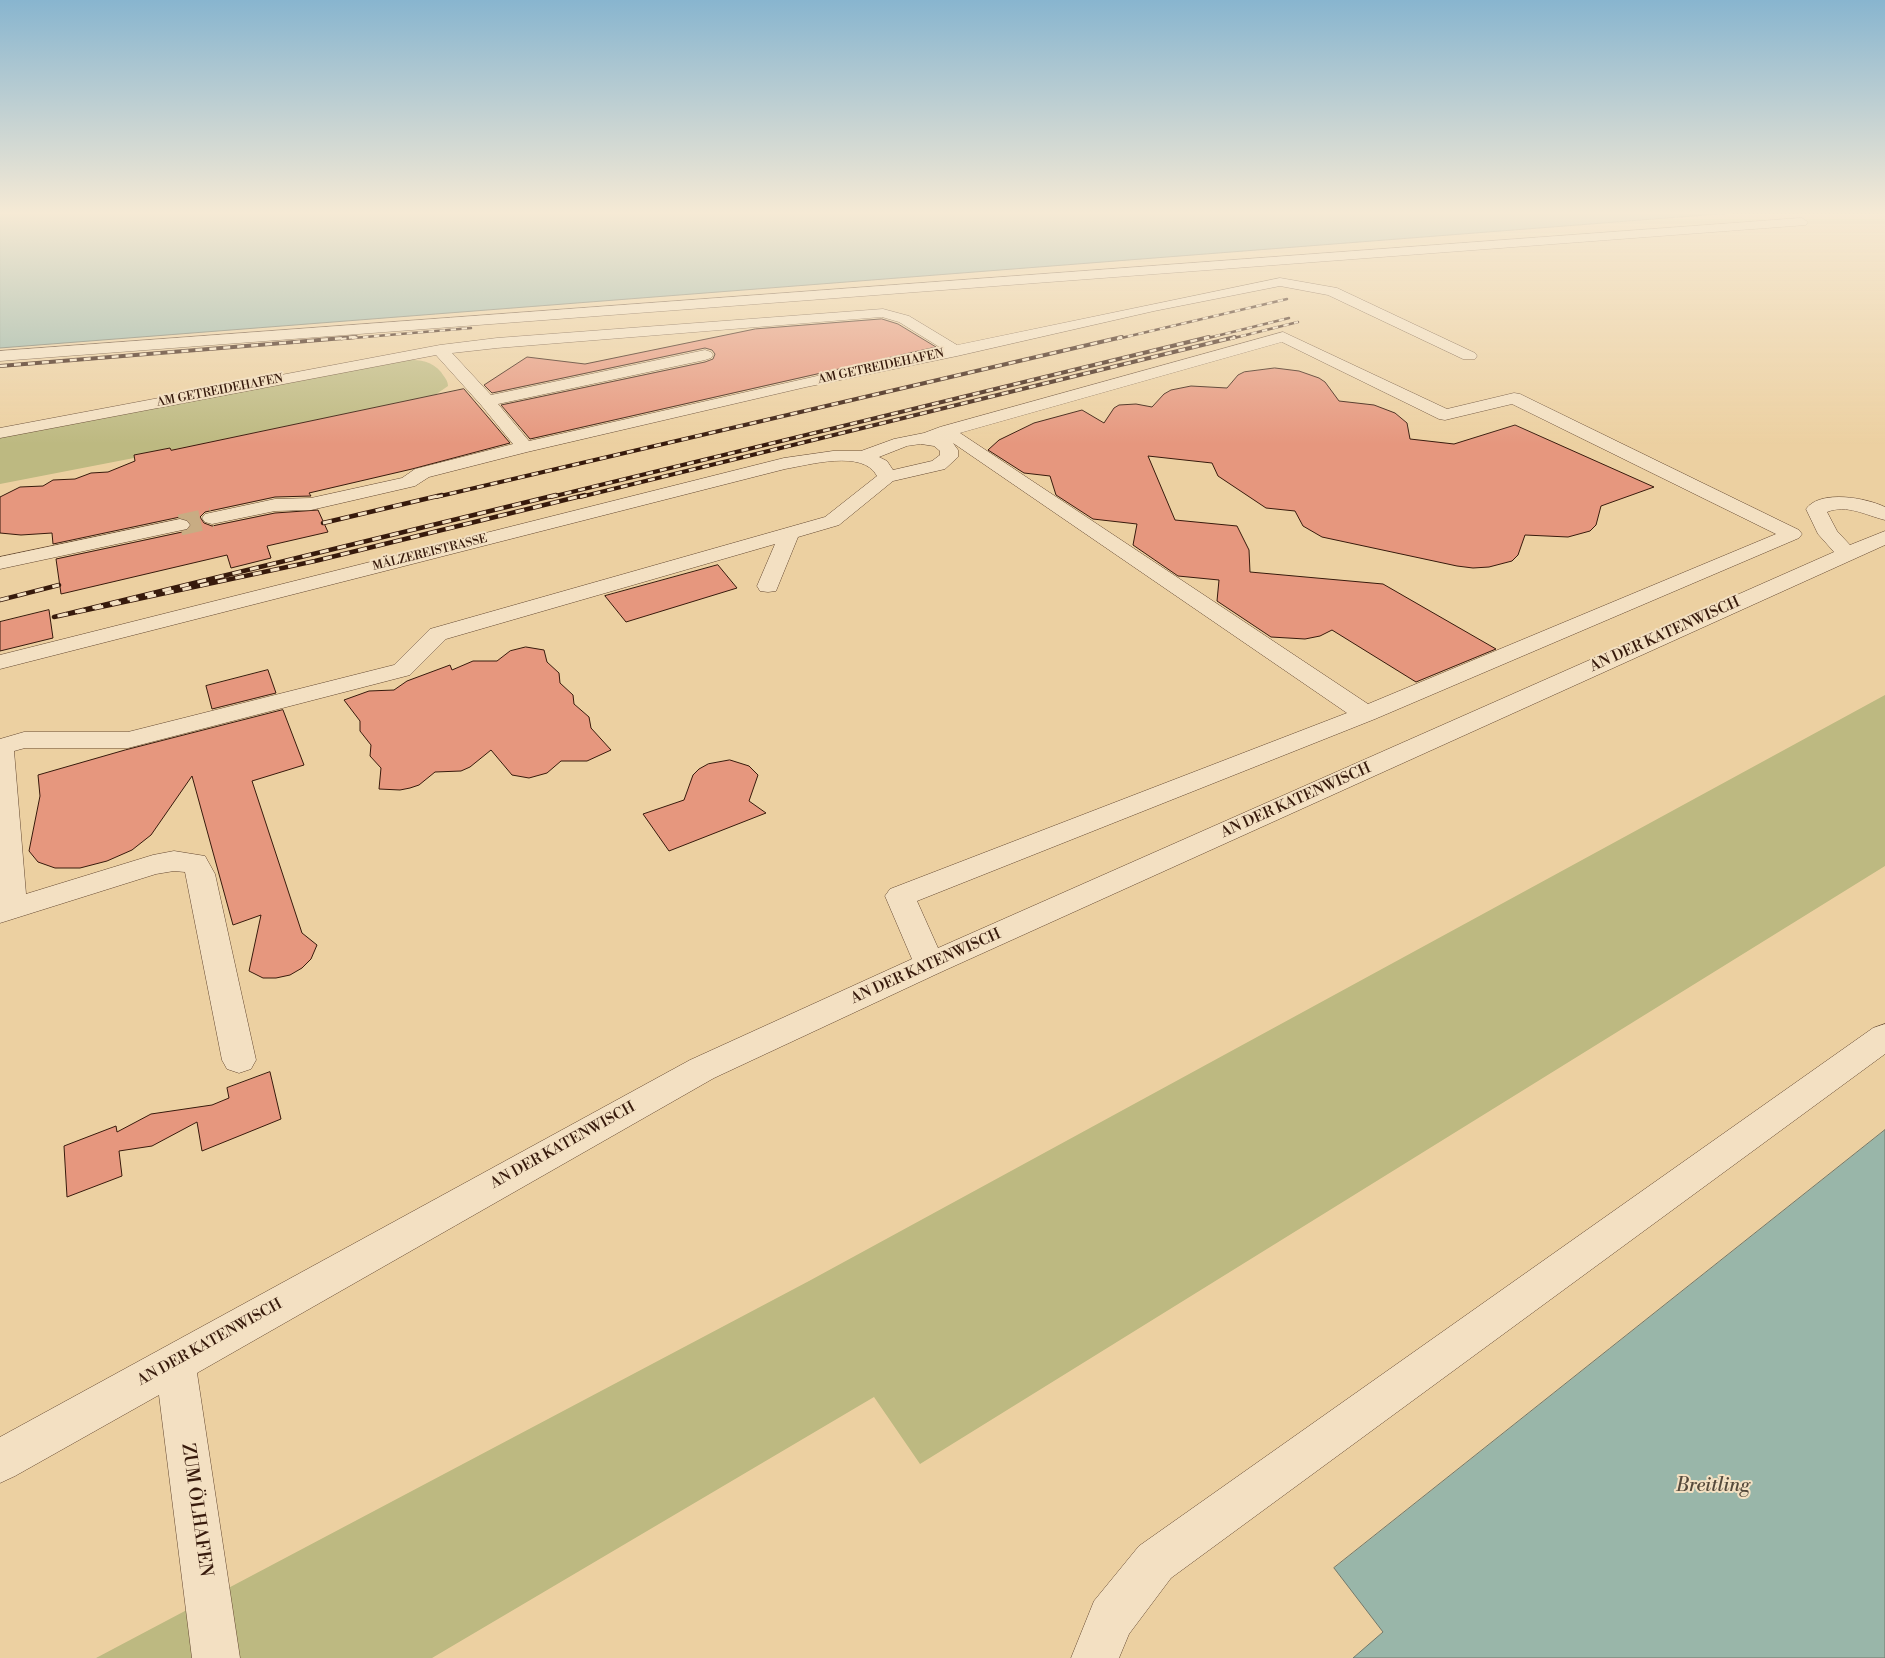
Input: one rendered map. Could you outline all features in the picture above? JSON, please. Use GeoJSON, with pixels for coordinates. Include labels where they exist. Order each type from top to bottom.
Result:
{"type":"FeatureCollection","features":[{"type":"Feature","properties":{"kind":"street"},"geometry":{"type":"LineString","coordinates":[[0,356],[896,289]]}},
{"type":"Feature","properties":{"kind":"street"},"geometry":{"type":"LineString","coordinates":[[957,351],[1243,289]]}},
{"type":"Feature","properties":{"kind":"street"},"geometry":{"type":"LineString","coordinates":[[1325,289],[1469,356]]}},
{"type":"Feature","properties":{"kind":"street","name":"AM GETREIDEHAFEN"},"geometry":{"type":"LineString","coordinates":[[0,432],[440,350],[496,342],[883,313],[904,320],[957,351]]}},
{"type":"Feature","properties":{"kind":"street","name":"MÄLZEREISTRASSE"},"geometry":{"type":"LineString","coordinates":[[862,457],[909,441],[925,439],[946,431],[1283,337],[1445,415],[1514,398],[1792,534],[1366,714]]}},
{"type":"Feature","properties":{"kind":"street"},"geometry":{"type":"LineString","coordinates":[[440,350],[525,447]]}},
{"type":"Feature","properties":{"kind":"street","name":"AM GETREIDEHAFEN"},"geometry":{"type":"LineString","coordinates":[[212,518],[275,505],[311,504],[408,482],[422,472],[525,447],[806,382],[957,351]]}},
{"type":"Feature","properties":{"kind":"street"},"geometry":{"type":"LineString","coordinates":[[486,401],[705,355]]}},
{"type":"Feature","properties":{"kind":"street"},"geometry":{"type":"LineString","coordinates":[[946,431],[1366,714]]}},
{"type":"Feature","properties":{"kind":"street"},"geometry":{"type":"LineString","coordinates":[[239,1060],[201,874],[195,863],[174,861],[153,865],[6,911],[0,746],[24,740],[128,740],[402,670],[438,634],[832,521],[887,477],[938,464],[949,457],[949,450],[940,442],[925,439]]}},
{"type":"Feature","properties":{"kind":"street","name":"MÄLZEREISTRASSE"},"geometry":{"type":"LineString","coordinates":[[0,662],[784,464],[843,454],[862,457],[879,464],[887,477]]}},
{"type":"Feature","properties":{"kind":"street"},"geometry":{"type":"LineString","coordinates":[[1848,554],[1828,534],[1816,509],[1835,502],[1870,507],[1885,514]]}},
{"type":"Feature","properties":{"kind":"street"},"geometry":{"type":"LineString","coordinates":[[0,564],[180,525]]}},
{"type":"Feature","properties":{"kind":"street"},"geometry":{"type":"LineString","coordinates":[[768,586],[790,533]]}},
{"type":"Feature","properties":{"kind":"street","name":"AN DER KATENWISCH"},"geometry":{"type":"LineString","coordinates":[[0,1461],[702,1069],[930,964],[1885,537]]}},
{"type":"Feature","properties":{"kind":"street"},"geometry":{"type":"LineString","coordinates":[[930,964],[900,896],[1366,714]]}},
{"type":"Feature","properties":{"kind":"street"},"geometry":{"type":"LineString","coordinates":[[1095,1658],[1111,1618],[1155,1562],[1885,1037]]}},
{"type":"Feature","properties":{"kind":"street","name":"ZUM ÖLHAFEN"},"geometry":{"type":"LineString","coordinates":[[175,1363],[216,1658]]}},
{"type":"Feature","properties":{"kind":"shaded area"},"geometry":{"type":"Polygon","coordinates":[[[401,360],[428,362],[441,372],[447,380],[448,386],[435,395],[171,450],[169,448],[134,455],[134,458],[0,484],[0,436],[401,360]]]}},
{"type":"Feature","properties":{"kind":"shaded area"},"geometry":{"type":"Polygon","coordinates":[[[1885,695],[1885,866],[920,1464],[874,1397],[432,1658],[96,1658],[809,1281],[1885,695]]]}},
{"type":"Feature","properties":{"kind":"water"},"geometry":{"type":"Polygon","coordinates":[[[0,289],[752,289],[0,348],[0,289]]]}},
{"type":"Feature","properties":{"kind":"water","name":"Breitling"},"geometry":{"type":"Polygon","coordinates":[[[1885,1130],[1885,1658],[1353,1658],[1383,1632],[1334,1568],[1885,1130]]]}},
{"type":"Feature","properties":{"kind":"building"},"geometry":{"type":"Polygon","coordinates":[[[882,319],[898,324],[936,347],[530,439],[501,405],[705,362],[713,359],[715,354],[712,350],[705,348],[492,393],[484,385],[527,357],[585,364],[755,329],[882,319]]]}},
{"type":"Feature","properties":{"kind":"building"},"geometry":{"type":"Polygon","coordinates":[[[1275,368],[1299,371],[1319,378],[1325,382],[1339,401],[1374,405],[1395,413],[1407,423],[1410,439],[1454,444],[1515,425],[1654,487],[1601,506],[1596,525],[1590,531],[1568,537],[1525,535],[1518,555],[1512,561],[1489,567],[1473,568],[1322,537],[1303,526],[1295,511],[1266,508],[1218,476],[1212,463],[1148,456],[1175,520],[1237,526],[1249,550],[1250,572],[1383,584],[1496,649],[1416,682],[1332,630],[1320,636],[1305,639],[1271,637],[1217,601],[1219,580],[1178,576],[1133,545],[1137,524],[1093,519],[1056,495],[1050,476],[1024,473],[988,450],[999,440],[1034,423],[1082,410],[1104,423],[1114,408],[1119,405],[1136,404],[1152,407],[1164,394],[1171,390],[1191,386],[1227,388],[1238,375],[1244,372],[1275,368]]]}},
{"type":"Feature","properties":{"kind":"building"},"geometry":{"type":"Polygon","coordinates":[[[464,389],[510,443],[412,469],[309,493],[311,496],[275,497],[205,512],[200,517],[204,523],[212,526],[275,513],[318,510],[328,532],[267,546],[271,558],[231,568],[227,555],[61,594],[56,559],[187,531],[192,524],[188,519],[180,517],[53,544],[52,533],[21,535],[0,533],[0,497],[20,487],[43,486],[53,480],[75,479],[91,473],[108,472],[135,461],[134,455],[170,448],[171,450],[464,389]]]}},
{"type":"Feature","properties":{"kind":"building"},"geometry":{"type":"Polygon","coordinates":[[[718,565],[737,588],[626,622],[605,596],[718,565]]]}},
{"type":"Feature","properties":{"kind":"building"},"geometry":{"type":"Polygon","coordinates":[[[49,610],[53,638],[0,651],[0,622],[49,610]]]}},
{"type":"Feature","properties":{"kind":"building"},"geometry":{"type":"Polygon","coordinates":[[[526,647],[544,650],[547,662],[559,673],[560,683],[573,695],[574,704],[589,717],[591,728],[611,750],[587,761],[561,761],[547,773],[529,778],[512,775],[491,750],[470,767],[461,771],[435,772],[419,785],[410,788],[400,790],[379,789],[381,768],[370,756],[371,745],[360,731],[360,721],[344,700],[369,691],[394,690],[407,681],[450,665],[452,670],[473,661],[497,661],[510,651],[526,647]]]}},
{"type":"Feature","properties":{"kind":"building"},"geometry":{"type":"Polygon","coordinates":[[[268,670],[276,693],[212,709],[206,686],[268,670]]]}},
{"type":"Feature","properties":{"kind":"building"},"geometry":{"type":"Polygon","coordinates":[[[283,710],[304,765],[252,781],[302,933],[317,945],[311,959],[302,968],[290,975],[263,978],[249,971],[261,915],[233,925],[192,776],[151,835],[132,850],[107,861],[80,868],[55,868],[38,862],[29,851],[40,796],[38,775],[125,750],[283,710]]]}},
{"type":"Feature","properties":{"kind":"building"},"geometry":{"type":"Polygon","coordinates":[[[730,760],[749,766],[758,775],[749,801],[766,813],[669,851],[643,814],[684,800],[693,775],[699,769],[708,764],[730,760]]]}},
{"type":"Feature","properties":{"kind":"building"},"geometry":{"type":"Polygon","coordinates":[[[270,1072],[281,1119],[202,1151],[197,1122],[152,1146],[119,1151],[122,1176],[67,1197],[64,1146],[116,1126],[117,1132],[151,1114],[212,1105],[229,1098],[227,1088],[270,1072]]]}},
{"type":"Feature","properties":{"kind":"tunnel"},"geometry":{"type":"LineString","coordinates":[[180,525],[212,518]]}},
{"type":"Feature","properties":{"kind":"railway"},"geometry":{"type":"LineString","coordinates":[[1117,339],[1287,299]]}},
{"type":"Feature","properties":{"kind":"railway"},"geometry":{"type":"LineString","coordinates":[[1204,339],[1289,318]]}},
{"type":"Feature","properties":{"kind":"railway"},"geometry":{"type":"LineString","coordinates":[[1230,339],[1298,322]]}},
{"type":"Feature","properties":{"kind":"railway"},"geometry":{"type":"LineString","coordinates":[[341,339],[471,328]]}},
{"type":"Feature","properties":{"kind":"railway"},"geometry":{"type":"LineString","coordinates":[[0,366],[356,337]]}},
{"type":"Feature","properties":{"kind":"railway"},"geometry":{"type":"LineString","coordinates":[[436,497],[1122,337]]}},
{"type":"Feature","properties":{"kind":"railway"},"geometry":{"type":"LineString","coordinates":[[551,497],[1209,337]]}},
{"type":"Feature","properties":{"kind":"railway"},"geometry":{"type":"LineString","coordinates":[[580,497],[1235,337]]}},
{"type":"Feature","properties":{"kind":"railway"},"geometry":{"type":"LineString","coordinates":[[323,523],[442,495]]}},
{"type":"Feature","properties":{"kind":"railway"},"geometry":{"type":"LineString","coordinates":[[556,495],[54,617],[315,561],[585,495]]}},
{"type":"Feature","properties":{"kind":"railway"},"geometry":{"type":"LineString","coordinates":[[0,600],[59,585]]}}]}
